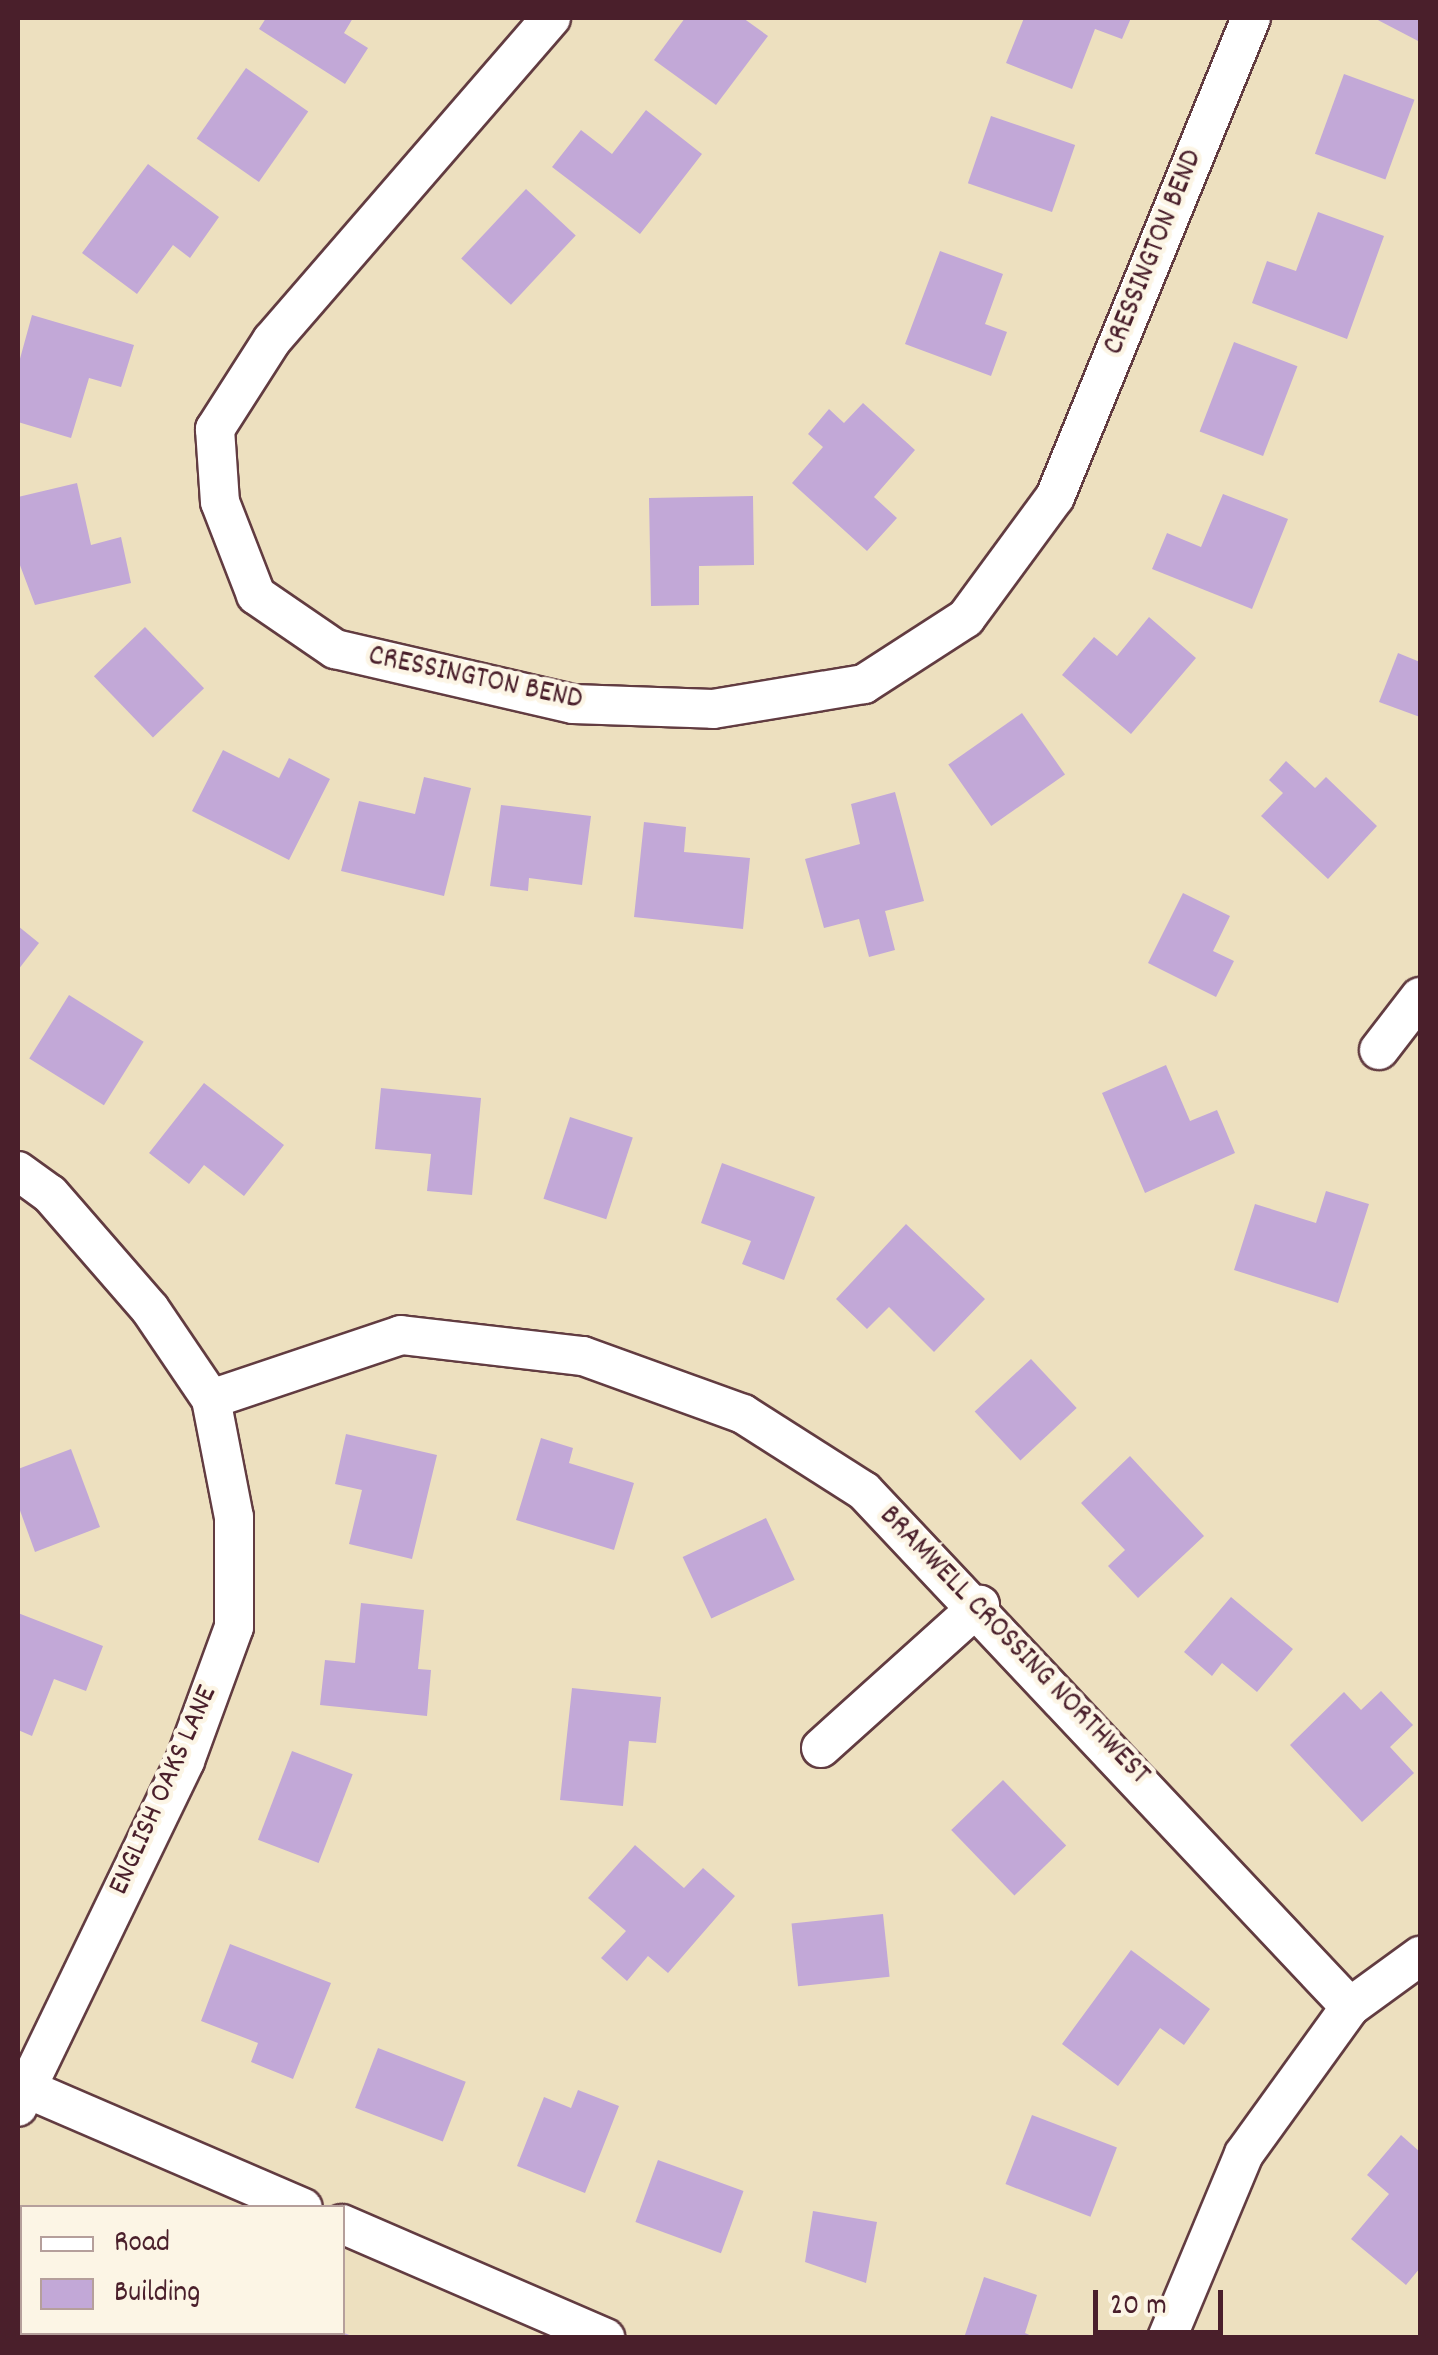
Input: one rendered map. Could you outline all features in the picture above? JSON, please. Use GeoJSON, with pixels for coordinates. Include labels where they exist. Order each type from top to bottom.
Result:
{"type":"FeatureCollection","features":[{"type":"Feature","properties":{"kind":"street","name":"CRESSINGTON BEND"},"geometry":{"type":"LineString","coordinates":[[551,18],[272,340],[215,429],[220,502],[256,595],[334,650],[573,704],[713,709],[864,684],[966,618],[1055,498],[1252,18]]}},
{"type":"Feature","properties":{"kind":"street"},"geometry":{"type":"LineString","coordinates":[[1379,1050],[1420,997]]}},
{"type":"Feature","properties":{"kind":"street","name":"ENGLISH OAKS LANE"},"geometry":{"type":"LineString","coordinates":[[18,1171],[50,1194],[150,1310],[212,1399],[234,1517],[234,1627],[186,1761],[20,2093]]}},
{"type":"Feature","properties":{"kind":"street","name":"BRAMWELL CROSSING NORTHWEST"},"geometry":{"type":"LineString","coordinates":[[212,1399],[400,1336],[583,1356],[742,1414],[864,1491],[980,1606],[1350,2007]]}},
{"type":"Feature","properties":{"kind":"street"},"geometry":{"type":"LineString","coordinates":[[821,1748],[980,1606]]}},
{"type":"Feature","properties":{"kind":"street"},"geometry":{"type":"LineString","coordinates":[[1168,2338],[1244,2154],[1350,2007],[1420,1956]]}},
{"type":"Feature","properties":{"kind":"street"},"geometry":{"type":"LineString","coordinates":[[20,2093],[296,2205]]}},
{"type":"Feature","properties":{"kind":"street"},"geometry":{"type":"LineString","coordinates":[[345,2225],[605,2338]]}},
{"type":"Feature","properties":{"kind":"building"},"geometry":{"type":"Polygon","coordinates":[[[266,18],[353,18],[344,33],[368,48],[345,84],[259,29],[266,18]]]}},
{"type":"Feature","properties":{"kind":"building"},"geometry":{"type":"Polygon","coordinates":[[[685,18],[743,18],[768,36],[716,105],[654,60],[685,18]]]}},
{"type":"Feature","properties":{"kind":"building"},"geometry":{"type":"Polygon","coordinates":[[[1024,18],[1131,18],[1122,39],[1095,29],[1072,89],[1006,63],[1024,18]]]}},
{"type":"Feature","properties":{"kind":"building"},"geometry":{"type":"Polygon","coordinates":[[[1374,18],[1420,18],[1420,42],[1374,18]]]}},
{"type":"Feature","properties":{"kind":"building"},"geometry":{"type":"Polygon","coordinates":[[[246,68],[308,112],[259,182],[197,138],[246,68]]]}},
{"type":"Feature","properties":{"kind":"building"},"geometry":{"type":"Polygon","coordinates":[[[1344,74],[1414,100],[1385,180],[1315,154],[1344,74]]]}},
{"type":"Feature","properties":{"kind":"building"},"geometry":{"type":"Polygon","coordinates":[[[646,110],[702,154],[640,234],[552,167],[581,130],[612,154],[646,110]]]}},
{"type":"Feature","properties":{"kind":"building"},"geometry":{"type":"Polygon","coordinates":[[[991,116],[1075,145],[1052,212],[968,183],[991,116]]]}},
{"type":"Feature","properties":{"kind":"building"},"geometry":{"type":"Polygon","coordinates":[[[148,164],[219,217],[190,258],[173,245],[137,294],[82,253],[148,164]]]}},
{"type":"Feature","properties":{"kind":"building"},"geometry":{"type":"Polygon","coordinates":[[[526,189],[576,235],[511,305],[461,258],[526,189]]]}},
{"type":"Feature","properties":{"kind":"building"},"geometry":{"type":"Polygon","coordinates":[[[1318,212],[1384,236],[1347,339],[1252,303],[1267,261],[1296,271],[1318,212]]]}},
{"type":"Feature","properties":{"kind":"building"},"geometry":{"type":"Polygon","coordinates":[[[940,251],[1003,274],[985,324],[1007,332],[991,376],[905,344],[940,251]]]}},
{"type":"Feature","properties":{"kind":"building"},"geometry":{"type":"Polygon","coordinates":[[[32,315],[134,345],[121,387],[89,378],[71,438],[18,422],[18,366],[32,315]]]}},
{"type":"Feature","properties":{"kind":"building"},"geometry":{"type":"Polygon","coordinates":[[[1234,342],[1297,366],[1263,456],[1200,432],[1234,342]]]}},
{"type":"Feature","properties":{"kind":"building"},"geometry":{"type":"Polygon","coordinates":[[[863,403],[915,450],[874,497],[897,518],[867,551],[792,483],[823,447],[808,434],[829,409],[844,423],[863,403]]]}},
{"type":"Feature","properties":{"kind":"building"},"geometry":{"type":"Polygon","coordinates":[[[77,483],[91,545],[121,537],[131,583],[35,605],[18,560],[18,497],[77,483]]]}},
{"type":"Feature","properties":{"kind":"building"},"geometry":{"type":"Polygon","coordinates":[[[1223,494],[1288,519],[1252,609],[1152,569],[1167,533],[1201,547],[1223,494]]]}},
{"type":"Feature","properties":{"kind":"building"},"geometry":{"type":"Polygon","coordinates":[[[753,496],[754,565],[699,566],[699,605],[651,606],[649,498],[753,496]]]}},
{"type":"Feature","properties":{"kind":"building"},"geometry":{"type":"Polygon","coordinates":[[[1149,617],[1196,658],[1131,734],[1062,675],[1094,637],[1117,656],[1149,617]]]}},
{"type":"Feature","properties":{"kind":"building"},"geometry":{"type":"Polygon","coordinates":[[[145,627],[204,688],[153,737],[94,676],[145,627]]]}},
{"type":"Feature","properties":{"kind":"building"},"geometry":{"type":"Polygon","coordinates":[[[1398,653],[1420,662],[1420,717],[1379,702],[1398,653]]]}},
{"type":"Feature","properties":{"kind":"building"},"geometry":{"type":"Polygon","coordinates":[[[1022,713],[1065,774],[991,826],[948,765],[1022,713]]]}},
{"type":"Feature","properties":{"kind":"building"},"geometry":{"type":"Polygon","coordinates":[[[223,750],[279,778],[289,758],[330,779],[289,860],[192,811],[223,750]]]}},
{"type":"Feature","properties":{"kind":"building"},"geometry":{"type":"Polygon","coordinates":[[[1286,761],[1315,788],[1326,777],[1377,826],[1328,879],[1261,816],[1283,793],[1269,780],[1286,761]]]}},
{"type":"Feature","properties":{"kind":"building"},"geometry":{"type":"Polygon","coordinates":[[[424,777],[471,788],[444,896],[341,871],[359,801],[415,814],[424,777]]]}},
{"type":"Feature","properties":{"kind":"building"},"geometry":{"type":"Polygon","coordinates":[[[895,792],[924,901],[885,911],[895,950],[869,957],[859,919],[824,928],[805,859],[860,844],[851,804],[895,792]]]}},
{"type":"Feature","properties":{"kind":"building"},"geometry":{"type":"Polygon","coordinates":[[[501,805],[591,816],[582,885],[529,878],[528,891],[490,886],[501,805]]]}},
{"type":"Feature","properties":{"kind":"building"},"geometry":{"type":"Polygon","coordinates":[[[644,822],[686,827],[684,852],[750,858],[743,929],[634,917],[644,822]]]}},
{"type":"Feature","properties":{"kind":"building"},"geometry":{"type":"Polygon","coordinates":[[[1183,893],[1230,916],[1213,951],[1234,961],[1216,997],[1148,963],[1183,893]]]}},
{"type":"Feature","properties":{"kind":"building"},"geometry":{"type":"Polygon","coordinates":[[[18,926],[39,943],[18,970],[18,926]]]}},
{"type":"Feature","properties":{"kind":"building"},"geometry":{"type":"Polygon","coordinates":[[[69,995],[144,1042],[104,1105],[29,1059],[69,995]]]}},
{"type":"Feature","properties":{"kind":"building"},"geometry":{"type":"Polygon","coordinates":[[[1166,1065],[1190,1121],[1217,1110],[1235,1153],[1145,1193],[1102,1093],[1166,1065]]]}},
{"type":"Feature","properties":{"kind":"building"},"geometry":{"type":"Polygon","coordinates":[[[204,1083],[284,1145],[244,1196],[204,1165],[189,1184],[149,1153],[204,1083]]]}},
{"type":"Feature","properties":{"kind":"building"},"geometry":{"type":"Polygon","coordinates":[[[381,1088],[481,1098],[472,1195],[427,1191],[431,1154],[375,1149],[381,1088]]]}},
{"type":"Feature","properties":{"kind":"building"},"geometry":{"type":"Polygon","coordinates":[[[570,1117],[633,1137],[606,1219],[543,1199],[570,1117]]]}},
{"type":"Feature","properties":{"kind":"building"},"geometry":{"type":"Polygon","coordinates":[[[722,1163],[815,1197],[784,1280],[742,1264],[751,1241],[701,1223],[722,1163]]]}},
{"type":"Feature","properties":{"kind":"building"},"geometry":{"type":"Polygon","coordinates":[[[1326,1191],[1369,1204],[1338,1303],[1234,1270],[1255,1204],[1316,1223],[1326,1191]]]}},
{"type":"Feature","properties":{"kind":"building"},"geometry":{"type":"Polygon","coordinates":[[[906,1224],[985,1299],[934,1352],[889,1307],[867,1329],[836,1299],[906,1224]]]}},
{"type":"Feature","properties":{"kind":"building"},"geometry":{"type":"Polygon","coordinates":[[[1031,1359],[1077,1408],[1020,1461],[975,1412],[1031,1359]]]}},
{"type":"Feature","properties":{"kind":"building"},"geometry":{"type":"Polygon","coordinates":[[[346,1434],[437,1455],[412,1559],[349,1544],[362,1490],[335,1484],[346,1434]]]}},
{"type":"Feature","properties":{"kind":"building"},"geometry":{"type":"Polygon","coordinates":[[[541,1438],[573,1448],[569,1463],[634,1483],[614,1550],[516,1520],[541,1438]]]}},
{"type":"Feature","properties":{"kind":"building"},"geometry":{"type":"Polygon","coordinates":[[[71,1449],[100,1527],[35,1552],[18,1505],[18,1469],[71,1449]]]}},
{"type":"Feature","properties":{"kind":"building"},"geometry":{"type":"Polygon","coordinates":[[[1130,1456],[1204,1536],[1138,1598],[1108,1566],[1125,1550],[1081,1503],[1130,1456]]]}},
{"type":"Feature","properties":{"kind":"building"},"geometry":{"type":"Polygon","coordinates":[[[766,1518],[795,1580],[711,1619],[683,1557],[766,1518]]]}},
{"type":"Feature","properties":{"kind":"building"},"geometry":{"type":"Polygon","coordinates":[[[1231,1597],[1293,1649],[1257,1692],[1222,1663],[1212,1676],[1184,1652],[1231,1597]]]}},
{"type":"Feature","properties":{"kind":"building"},"geometry":{"type":"Polygon","coordinates":[[[361,1603],[424,1610],[418,1669],[431,1670],[427,1716],[320,1705],[325,1660],[355,1663],[361,1603]]]}},
{"type":"Feature","properties":{"kind":"building"},"geometry":{"type":"Polygon","coordinates":[[[18,1613],[103,1646],[86,1691],[54,1679],[32,1736],[18,1730],[18,1613]]]}},
{"type":"Feature","properties":{"kind":"building"},"geometry":{"type":"Polygon","coordinates":[[[572,1688],[661,1697],[656,1743],[629,1741],[623,1806],[560,1800],[572,1688]]]}},
{"type":"Feature","properties":{"kind":"building"},"geometry":{"type":"Polygon","coordinates":[[[1381,1691],[1413,1725],[1390,1747],[1414,1773],[1362,1822],[1290,1745],[1344,1692],[1361,1710],[1381,1691]]]}},
{"type":"Feature","properties":{"kind":"building"},"geometry":{"type":"Polygon","coordinates":[[[292,1751],[353,1774],[319,1863],[258,1840],[292,1751]]]}},
{"type":"Feature","properties":{"kind":"building"},"geometry":{"type":"Polygon","coordinates":[[[1003,1780],[1066,1845],[1014,1895],[951,1830],[1003,1780]]]}},
{"type":"Feature","properties":{"kind":"building"},"geometry":{"type":"Polygon","coordinates":[[[635,1845],[684,1888],[703,1868],[735,1896],[668,1973],[648,1956],[627,1981],[601,1958],[626,1931],[588,1898],[635,1845]]]}},
{"type":"Feature","properties":{"kind":"building"},"geometry":{"type":"Polygon","coordinates":[[[883,1914],[890,1977],[798,1986],[792,1924],[883,1914]]]}},
{"type":"Feature","properties":{"kind":"building"},"geometry":{"type":"Polygon","coordinates":[[[230,1944],[331,1983],[293,2079],[251,2062],[258,2043],[201,2021],[230,1944]]]}},
{"type":"Feature","properties":{"kind":"building"},"geometry":{"type":"Polygon","coordinates":[[[1131,1950],[1210,2009],[1184,2045],[1160,2028],[1118,2086],[1062,2044],[1131,1950]]]}},
{"type":"Feature","properties":{"kind":"building"},"geometry":{"type":"Polygon","coordinates":[[[378,2048],[466,2082],[443,2141],[355,2108],[378,2048]]]}},
{"type":"Feature","properties":{"kind":"building"},"geometry":{"type":"Polygon","coordinates":[[[578,2090],[619,2106],[585,2193],[517,2166],[544,2097],[571,2108],[578,2090]]]}},
{"type":"Feature","properties":{"kind":"building"},"geometry":{"type":"Polygon","coordinates":[[[1032,2115],[1117,2148],[1090,2217],[1005,2184],[1032,2115]]]}},
{"type":"Feature","properties":{"kind":"building"},"geometry":{"type":"Polygon","coordinates":[[[1401,2135],[1420,2152],[1420,2268],[1406,2285],[1351,2239],[1389,2194],[1367,2175],[1401,2135]]]}},
{"type":"Feature","properties":{"kind":"building"},"geometry":{"type":"Polygon","coordinates":[[[658,2160],[744,2191],[721,2253],[635,2222],[658,2160]]]}},
{"type":"Feature","properties":{"kind":"building"},"geometry":{"type":"Polygon","coordinates":[[[813,2211],[877,2222],[866,2283],[805,2262],[813,2211]]]}},
{"type":"Feature","properties":{"kind":"building"},"geometry":{"type":"Polygon","coordinates":[[[984,2277],[1037,2295],[1025,2333],[1036,2338],[964,2338],[984,2277]]]}},
{"type":"Feature","properties":{"kind":"building"},"geometry":{"type":"Polygon","coordinates":[[[345,2333],[354,2337],[278,2338],[345,2333]]]}}]}
